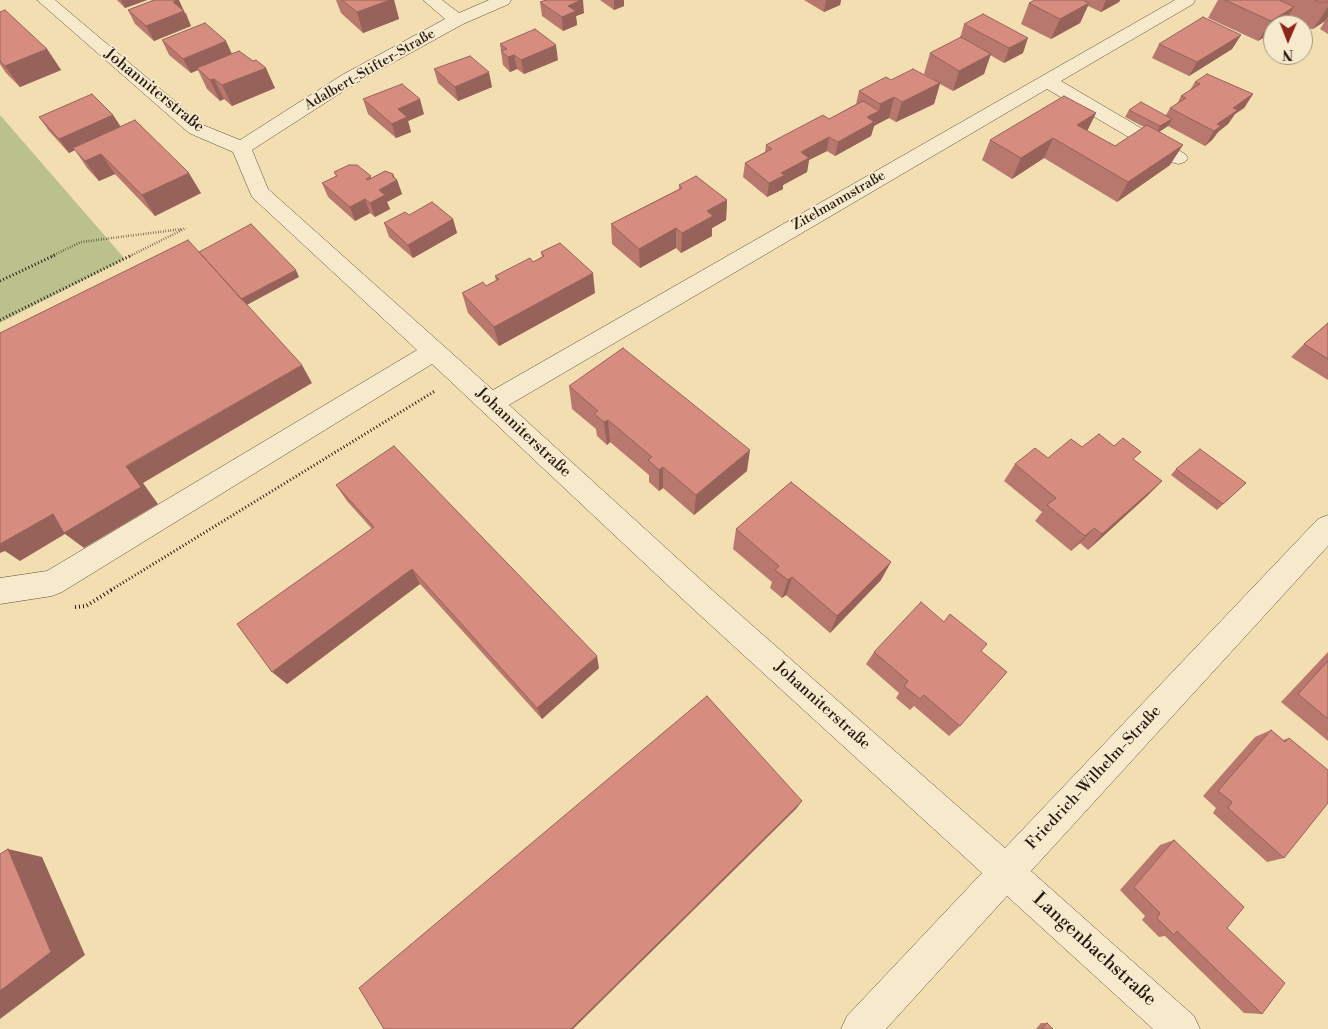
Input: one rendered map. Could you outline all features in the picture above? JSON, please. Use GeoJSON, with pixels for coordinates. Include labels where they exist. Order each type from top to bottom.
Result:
{"type":"FeatureCollection","features":[{"type":"Feature","properties":{"kind":"street","name":"Johanniterstraße"},"geometry":{"type":"LineString","coordinates":[[44,0],[196,129],[241,148],[260,192],[492,402],[701,598],[1007,871]]}},
{"type":"Feature","properties":{"kind":"street"},"geometry":{"type":"LineString","coordinates":[[431,0],[457,20]]}},
{"type":"Feature","properties":{"kind":"street","name":"Adalbert-Stifter-Straße"},"geometry":{"type":"LineString","coordinates":[[241,148],[349,79],[457,20],[502,0]]}},
{"type":"Feature","properties":{"kind":"street","name":"Zitelmannstraße"},"geometry":{"type":"LineString","coordinates":[[492,402],[1187,0]]}},
{"type":"Feature","properties":{"kind":"street"},"geometry":{"type":"LineString","coordinates":[[1047,81],[1178,158]]}},
{"type":"Feature","properties":{"kind":"street"},"geometry":{"type":"LineString","coordinates":[[0,590],[52,583],[434,351]]}},
{"type":"Feature","properties":{"kind":"street","name":"Friedrich-Wilhelm-Straße"},"geometry":{"type":"LineString","coordinates":[[860,1029],[1328,527]]}},
{"type":"Feature","properties":{"kind":"street","name":"Langenbachstraße"},"geometry":{"type":"LineString","coordinates":[[1007,871],[1181,1029]]}},
{"type":"Feature","properties":{"kind":"path"},"geometry":{"type":"LineString","coordinates":[[0,281],[81,242],[186,228],[0,320]]}},
{"type":"Feature","properties":{"kind":"path"},"geometry":{"type":"LineString","coordinates":[[67,608],[86,606],[461,375]]}},
{"type":"Feature","properties":{"kind":"green space"},"geometry":{"type":"Polygon","coordinates":[[[0,115],[125,259],[0,323],[0,115]]]}},
{"type":"Feature","properties":{"kind":"building"},"geometry":{"type":"Polygon","coordinates":[[[154,0],[177,0],[173,2],[184,11],[146,26],[128,10],[154,0]]]}},
{"type":"Feature","properties":{"kind":"building"},"geometry":{"type":"Polygon","coordinates":[[[342,0],[390,0],[357,12],[342,0]]]}},
{"type":"Feature","properties":{"kind":"building"},"geometry":{"type":"Polygon","coordinates":[[[546,0],[581,0],[568,6],[576,11],[562,17],[540,2],[546,0]]]}},
{"type":"Feature","properties":{"kind":"building"},"geometry":{"type":"Polygon","coordinates":[[[1035,0],[1083,0],[1089,3],[1060,19],[1029,3],[1035,0]]]}},
{"type":"Feature","properties":{"kind":"building"},"geometry":{"type":"Polygon","coordinates":[[[1225,0],[1279,0],[1294,7],[1281,15],[1263,15],[1263,17],[1225,0]]]}},
{"type":"Feature","properties":{"kind":"building"},"geometry":{"type":"Polygon","coordinates":[[[1315,0],[1328,0],[1328,2],[1319,2],[1315,0]]]}},
{"type":"Feature","properties":{"kind":"building"},"geometry":{"type":"Polygon","coordinates":[[[5,10],[47,49],[5,66],[0,61],[0,12],[5,10]]]}},
{"type":"Feature","properties":{"kind":"building"},"geometry":{"type":"Polygon","coordinates":[[[983,14],[1028,38],[1009,48],[964,24],[983,14]]]}},
{"type":"Feature","properties":{"kind":"building"},"geometry":{"type":"Polygon","coordinates":[[[1203,17],[1241,35],[1197,62],[1159,44],[1203,17]]]}},
{"type":"Feature","properties":{"kind":"building"},"geometry":{"type":"Polygon","coordinates":[[[205,23],[226,41],[183,59],[162,40],[205,23]]]}},
{"type":"Feature","properties":{"kind":"building"},"geometry":{"type":"Polygon","coordinates":[[[535,29],[556,45],[521,60],[514,55],[508,57],[501,51],[507,49],[500,44],[535,29]]]}},
{"type":"Feature","properties":{"kind":"building"},"geometry":{"type":"Polygon","coordinates":[[[961,37],[991,54],[959,71],[930,53],[961,37]]]}},
{"type":"Feature","properties":{"kind":"building"},"geometry":{"type":"Polygon","coordinates":[[[239,51],[266,68],[222,85],[214,79],[210,80],[197,68],[239,51]]]}},
{"type":"Feature","properties":{"kind":"building"},"geometry":{"type":"Polygon","coordinates":[[[470,56],[489,72],[455,87],[434,69],[470,56]]]}},
{"type":"Feature","properties":{"kind":"building"},"geometry":{"type":"Polygon","coordinates":[[[913,69],[940,83],[902,102],[894,97],[880,104],[859,91],[886,77],[891,80],[913,69]]]}},
{"type":"Feature","properties":{"kind":"building"},"geometry":{"type":"Polygon","coordinates":[[[1207,74],[1253,94],[1233,108],[1238,110],[1217,124],[1221,126],[1214,131],[1170,108],[1186,98],[1181,96],[1200,84],[1195,82],[1207,74]]]}},
{"type":"Feature","properties":{"kind":"building"},"geometry":{"type":"Polygon","coordinates":[[[402,84],[420,99],[398,109],[407,117],[392,124],[363,99],[402,84]]]}},
{"type":"Feature","properties":{"kind":"building"},"geometry":{"type":"Polygon","coordinates":[[[92,94],[113,115],[59,139],[39,117],[92,94]]]}},
{"type":"Feature","properties":{"kind":"building"},"geometry":{"type":"Polygon","coordinates":[[[1064,96],[1096,113],[1077,125],[1115,146],[1147,125],[1183,145],[1128,182],[1053,138],[1021,158],[990,140],[1064,96]]]}},
{"type":"Feature","properties":{"kind":"building"},"geometry":{"type":"Polygon","coordinates":[[[863,101],[879,111],[867,117],[874,122],[838,142],[829,137],[801,152],[809,158],[781,173],[785,175],[769,183],[745,163],[772,149],[766,145],[823,115],[829,119],[863,101]]]}},
{"type":"Feature","properties":{"kind":"building"},"geometry":{"type":"Polygon","coordinates":[[[1141,102],[1172,119],[1160,126],[1129,110],[1141,102]]]}},
{"type":"Feature","properties":{"kind":"building"},"geometry":{"type":"Polygon","coordinates":[[[135,120],[189,173],[142,195],[101,154],[85,161],[73,148],[135,120]]]}},
{"type":"Feature","properties":{"kind":"building"},"geometry":{"type":"Polygon","coordinates":[[[349,165],[357,165],[371,176],[366,179],[368,180],[385,171],[393,174],[393,177],[397,180],[379,190],[385,195],[370,203],[365,199],[350,207],[322,183],[337,176],[334,172],[349,165]]]}},
{"type":"Feature","properties":{"kind":"building"},"geometry":{"type":"Polygon","coordinates":[[[696,176],[727,200],[707,211],[713,216],[682,233],[676,228],[639,249],[611,224],[682,188],[679,185],[696,176]]]}},
{"type":"Feature","properties":{"kind":"building"},"geometry":{"type":"Polygon","coordinates":[[[432,202],[453,219],[408,245],[384,223],[405,212],[409,215],[432,202]]]}},
{"type":"Feature","properties":{"kind":"building"},"geometry":{"type":"Polygon","coordinates":[[[251,224],[296,270],[241,299],[199,252],[251,224]]]}},
{"type":"Feature","properties":{"kind":"building"},"geometry":{"type":"Polygon","coordinates":[[[188,240],[302,365],[126,466],[141,487],[64,533],[53,514],[0,544],[0,333],[188,240]]]}},
{"type":"Feature","properties":{"kind":"building"},"geometry":{"type":"Polygon","coordinates":[[[560,243],[593,273],[494,327],[462,293],[483,282],[486,286],[499,279],[495,276],[530,258],[533,262],[544,256],[541,252],[560,243]]]}},
{"type":"Feature","properties":{"kind":"building"},"geometry":{"type":"Polygon","coordinates":[[[1328,323],[1328,359],[1304,344],[1328,323]]]}},
{"type":"Feature","properties":{"kind":"building"},"geometry":{"type":"Polygon","coordinates":[[[623,348],[750,450],[696,495],[663,467],[659,470],[648,460],[652,457],[608,420],[604,422],[594,414],[598,411],[569,386],[623,348]]]}},
{"type":"Feature","properties":{"kind":"building"},"geometry":{"type":"Polygon","coordinates":[[[1099,434],[1114,446],[1123,438],[1141,452],[1133,459],[1162,481],[1102,534],[1094,528],[1085,536],[1047,505],[1056,498],[1015,464],[1035,448],[1048,458],[1071,439],[1082,447],[1099,434]]]}},
{"type":"Feature","properties":{"kind":"building"},"geometry":{"type":"Polygon","coordinates":[[[394,446],[597,656],[537,708],[412,569],[272,672],[237,624],[374,527],[336,485],[394,446]]]}},
{"type":"Feature","properties":{"kind":"building"},"geometry":{"type":"Polygon","coordinates":[[[1200,449],[1246,483],[1223,504],[1176,469],[1200,449]]]}},
{"type":"Feature","properties":{"kind":"building"},"geometry":{"type":"Polygon","coordinates":[[[791,482],[891,562],[837,616],[792,577],[788,580],[775,570],[779,566],[736,529],[791,482]]]}},
{"type":"Feature","properties":{"kind":"building"},"geometry":{"type":"Polygon","coordinates":[[[921,602],[944,622],[950,614],[987,644],[981,651],[1007,672],[960,726],[924,695],[920,699],[904,686],[908,681],[874,652],[921,602]]]}},
{"type":"Feature","properties":{"kind":"building"},"geometry":{"type":"Polygon","coordinates":[[[1328,661],[1328,719],[1298,694],[1328,661]]]}},
{"type":"Feature","properties":{"kind":"building"},"geometry":{"type":"Polygon","coordinates":[[[707,696],[802,801],[571,1029],[384,1029],[359,988],[707,696]]]}},
{"type":"Feature","properties":{"kind":"building"},"geometry":{"type":"Polygon","coordinates":[[[1271,730],[1285,742],[1289,738],[1328,770],[1328,803],[1284,858],[1228,808],[1232,802],[1218,791],[1271,730]]]}},
{"type":"Feature","properties":{"kind":"building"},"geometry":{"type":"Polygon","coordinates":[[[1174,840],[1244,907],[1227,928],[1285,983],[1262,1014],[1177,931],[1174,935],[1157,918],[1160,913],[1134,887],[1174,840]]]}},
{"type":"Feature","properties":{"kind":"building"},"geometry":{"type":"Polygon","coordinates":[[[8,849],[51,952],[0,991],[0,854],[8,849]]]}},
{"type":"Feature","properties":{"kind":"building"},"geometry":{"type":"Polygon","coordinates":[[[1047,1023],[1053,1029],[1042,1029],[1047,1023]]]}}]}
